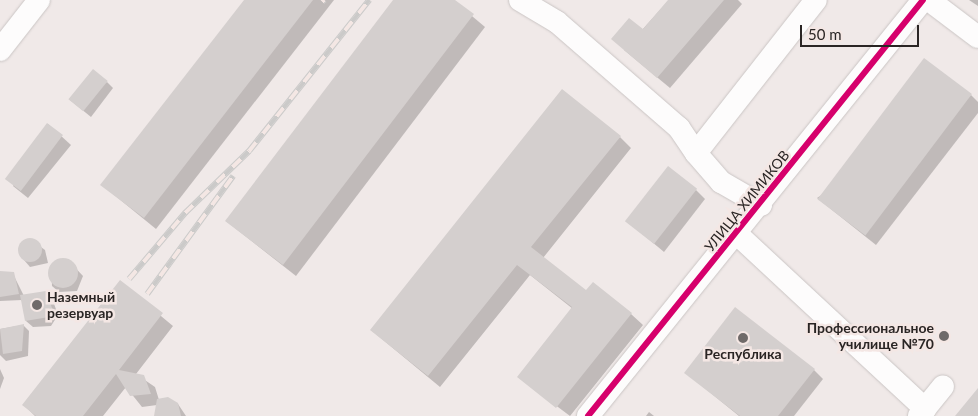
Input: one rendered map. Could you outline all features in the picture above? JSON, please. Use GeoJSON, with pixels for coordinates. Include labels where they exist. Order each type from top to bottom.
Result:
{"type":"FeatureCollection","features":[{"type":"Feature","properties":{"kind":"street"},"geometry":{"type":"LineString","coordinates":[[0,50],[39,0]]}},
{"type":"Feature","properties":{"kind":"street"},"geometry":{"type":"LineString","coordinates":[[520,0],[557,22],[679,128],[696,153],[721,182],[761,205]]}},
{"type":"Feature","properties":{"kind":"street"},"geometry":{"type":"LineString","coordinates":[[696,153],[816,0]]}},
{"type":"Feature","properties":{"kind":"street","name":"УЛИЦА ХИМИКОВ"},"geometry":{"type":"LineString","coordinates":[[588,416],[761,205],[923,0]]}},
{"type":"Feature","properties":{"kind":"street"},"geometry":{"type":"LineString","coordinates":[[929,0],[978,37]]}},
{"type":"Feature","properties":{"kind":"street"},"geometry":{"type":"LineString","coordinates":[[737,234],[922,413],[943,386]]}},
{"type":"Feature","properties":{"kind":"building"},"geometry":{"type":"Polygon","coordinates":[[[244,0],[313,0],[144,218],[100,185],[244,0]]]}},
{"type":"Feature","properties":{"kind":"building"},"geometry":{"type":"Polygon","coordinates":[[[393,0],[455,0],[474,14],[283,265],[225,221],[393,0]]]}},
{"type":"Feature","properties":{"kind":"building"},"geometry":{"type":"Polygon","coordinates":[[[668,0],[724,0],[657,78],[611,39],[629,18],[643,29],[668,0]]]}},
{"type":"Feature","properties":{"kind":"building"},"geometry":{"type":"Polygon","coordinates":[[[924,58],[972,94],[865,235],[817,199],[924,58]]]}},
{"type":"Feature","properties":{"kind":"building"},"geometry":{"type":"Polygon","coordinates":[[[93,69],[108,81],[83,111],[68,99],[93,69]]]}},
{"type":"Feature","properties":{"kind":"building"},"geometry":{"type":"Polygon","coordinates":[[[562,89],[621,136],[531,247],[586,290],[593,282],[632,313],[556,408],[517,377],[572,307],[517,265],[428,376],[370,330],[562,89]]]}},
{"type":"Feature","properties":{"kind":"building"},"geometry":{"type":"Polygon","coordinates":[[[47,123],[63,135],[21,191],[5,179],[47,123]]]}},
{"type":"Feature","properties":{"kind":"building"},"geometry":{"type":"Polygon","coordinates":[[[668,166],[697,189],[654,244],[625,221],[668,166]]]}},
{"type":"Feature","properties":{"kind":"building","name":"Наземный резервуар"},"geometry":{"type":"Polygon","coordinates":[[[30,238],[39,241],[42,250],[39,259],[30,262],[21,259],[18,250],[21,241],[30,238]]]}},
{"type":"Feature","properties":{"kind":"building","name":"Наземный резервуар"},"geometry":{"type":"Polygon","coordinates":[[[63,258],[74,262],[78,273],[74,284],[63,288],[52,284],[48,273],[52,262],[63,258]]]}},
{"type":"Feature","properties":{"kind":"building","name":"Наземный резервуар"},"geometry":{"type":"Polygon","coordinates":[[[0,271],[14,272],[19,294],[0,297],[0,271]]]}},
{"type":"Feature","properties":{"kind":"building"},"geometry":{"type":"Polygon","coordinates":[[[120,280],[163,313],[119,370],[144,375],[151,394],[130,396],[116,374],[83,416],[36,416],[22,405],[120,280]]]}},
{"type":"Feature","properties":{"kind":"building","name":"Наземный резервуар"},"geometry":{"type":"Polygon","coordinates":[[[46,291],[52,308],[49,317],[25,321],[20,295],[46,291]]]}},
{"type":"Feature","properties":{"kind":"building","name":"Республика"},"geometry":{"type":"Polygon","coordinates":[[[735,307],[815,369],[778,416],[740,416],[684,373],[735,307]]]}},
{"type":"Feature","properties":{"kind":"building","name":"Наземный резервуар"},"geometry":{"type":"Polygon","coordinates":[[[24,324],[22,351],[3,354],[0,329],[24,324]]]}},
{"type":"Feature","properties":{"kind":"building"},"geometry":{"type":"Polygon","coordinates":[[[978,388],[978,416],[955,416],[978,388]]]}},
{"type":"Feature","properties":{"kind":"building"},"geometry":{"type":"Polygon","coordinates":[[[168,397],[178,403],[181,416],[154,416],[157,399],[168,397]]]}},
{"type":"Feature","properties":{"kind":"railway"},"geometry":{"type":"LineString","coordinates":[[129,279],[185,213],[249,151],[369,0]]}},
{"type":"Feature","properties":{"kind":"railway"},"geometry":{"type":"LineString","coordinates":[[147,294],[233,176]]}},
{"type":"Feature","properties":{"kind":"cycle path"},"geometry":{"type":"LineString","coordinates":[[588,416],[923,0]]}},
{"type":"Feature","properties":{"kind":"place","name":"Наземный резервуар"},"geometry":{"type":"Point","coordinates":[37,305]}},
{"type":"Feature","properties":{"kind":"place","name":"Профессиональное училище №70"},"geometry":{"type":"Point","coordinates":[944,336]}},
{"type":"Feature","properties":{"kind":"place","name":"Республика"},"geometry":{"type":"Point","coordinates":[743,338]}}]}
